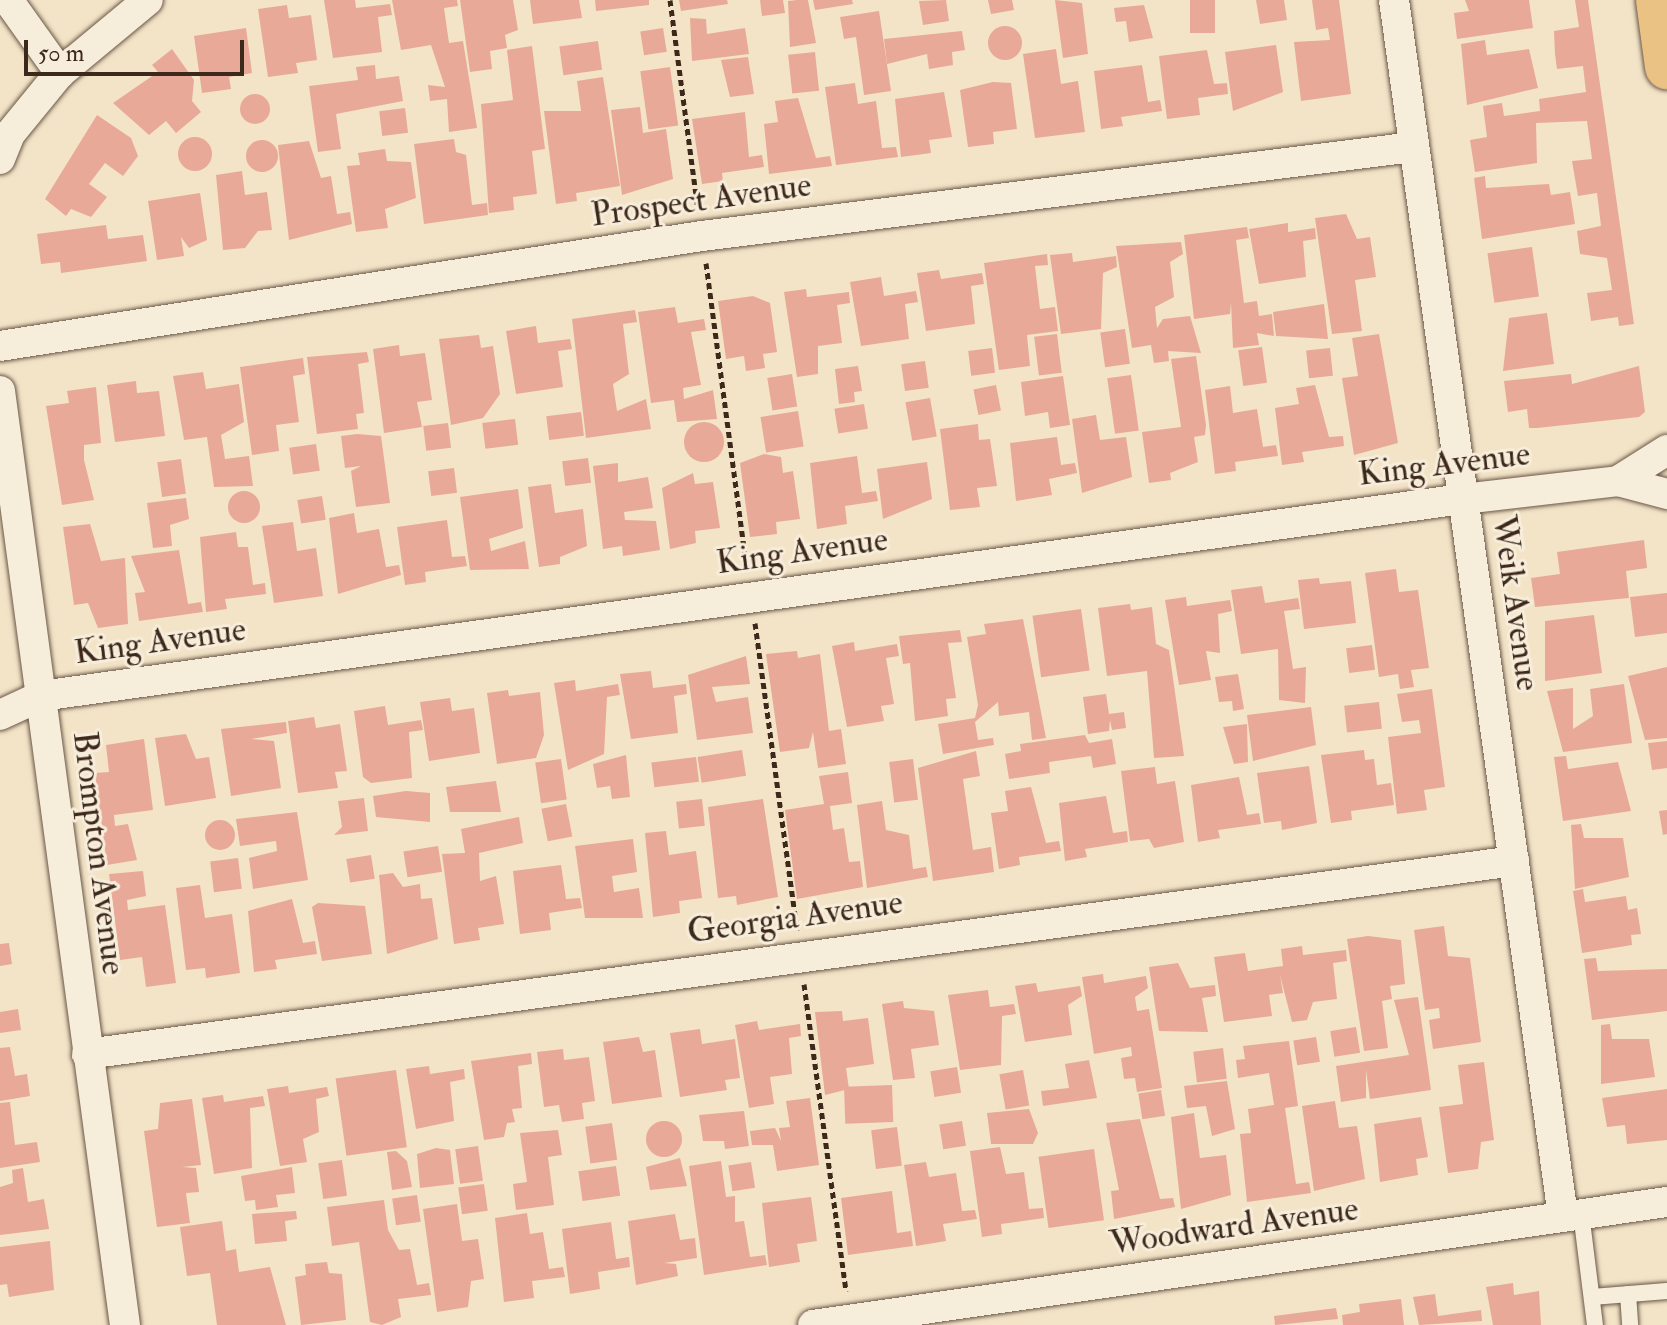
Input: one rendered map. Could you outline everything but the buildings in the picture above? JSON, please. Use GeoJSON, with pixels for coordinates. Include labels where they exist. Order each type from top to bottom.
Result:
{"type":"FeatureCollection","features":[{"type":"Feature","properties":{"kind":"street"},"geometry":{"type":"LineString","coordinates":[[8,0],[60,73]]}},
{"type":"Feature","properties":{"kind":"street"},"geometry":{"type":"LineString","coordinates":[[0,159],[10,134],[60,73],[148,0]]}},
{"type":"Feature","properties":{"kind":"street","name":"Weik Avenue"},"geometry":{"type":"LineString","coordinates":[[1394,0],[1514,861],[1572,1214]]}},
{"type":"Feature","properties":{"kind":"street","name":"Prospect Avenue"},"geometry":{"type":"LineString","coordinates":[[0,346],[702,236],[1414,147]]}},
{"type":"Feature","properties":{"kind":"street","name":"Brompton Avenue"},"geometry":{"type":"LineString","coordinates":[[0,391],[125,1325]]}},
{"type":"Feature","properties":{"kind":"street","name":"King Avenue"},"geometry":{"type":"LineString","coordinates":[[1618,481],[1667,450]]}},
{"type":"Feature","properties":{"kind":"street","name":"King Avenue"},"geometry":{"type":"LineString","coordinates":[[0,715],[41,696],[1463,499],[1618,481],[1667,494]]}},
{"type":"Feature","properties":{"kind":"street","name":"Georgia Avenue"},"geometry":{"type":"LineString","coordinates":[[87,1054],[800,955],[1514,861]]}},
{"type":"Feature","properties":{"kind":"street","name":"Woodward Avenue"},"geometry":{"type":"LineString","coordinates":[[813,1325],[863,1321],[1667,1202]]}},
{"type":"Feature","properties":{"kind":"lane"},"geometry":{"type":"LineString","coordinates":[[1572,1214],[1592,1297],[1595,1325]]}},
{"type":"Feature","properties":{"kind":"lane"},"geometry":{"type":"LineString","coordinates":[[1592,1297],[1667,1291]]}},
{"type":"Feature","properties":{"kind":"lane"},"geometry":{"type":"LineString","coordinates":[[1628,1294],[1630,1325]]}},
{"type":"Feature","properties":{"kind":"path"},"geometry":{"type":"LineString","coordinates":[[670,0],[800,955],[863,1321]]}}]}
